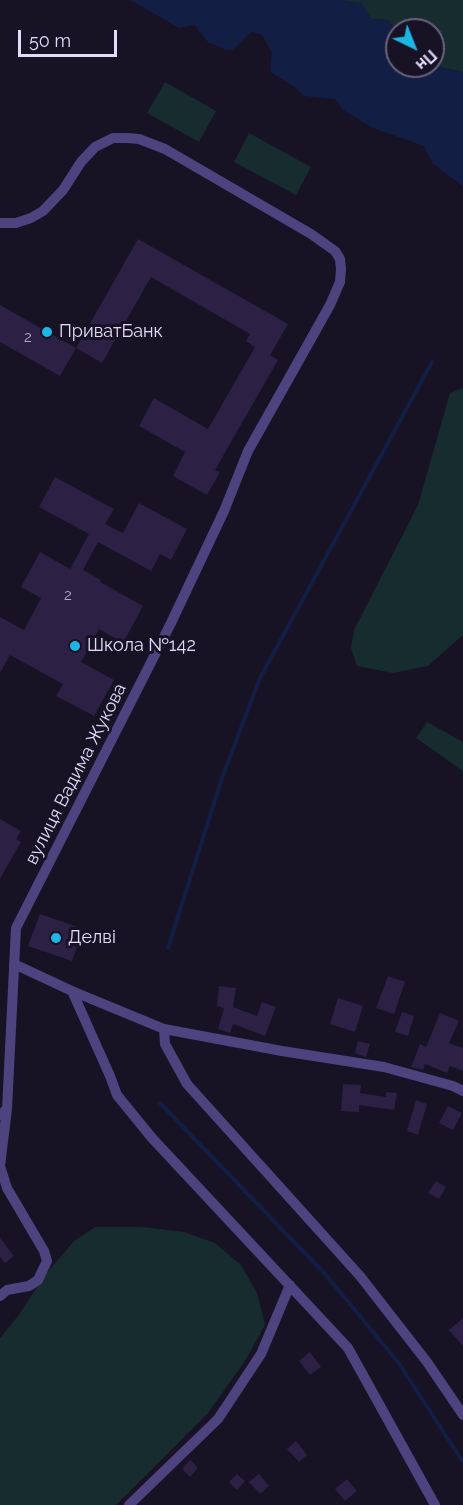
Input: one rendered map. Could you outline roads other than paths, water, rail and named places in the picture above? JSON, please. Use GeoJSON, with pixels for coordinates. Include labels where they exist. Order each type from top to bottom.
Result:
{"type":"FeatureCollection","features":[{"type":"Feature","properties":{"kind":"street","name":"вулиця Вадима Жукова"},"geometry":{"type":"LineString","coordinates":[[0,223],[16,223],[32,218],[43,211],[63,190],[81,162],[95,147],[113,138],[139,139],[165,149],[311,234],[335,251],[340,259],[341,269],[340,282],[330,305],[248,452],[224,511],[171,623],[16,928],[0,1166],[7,1188],[44,1251],[47,1261],[38,1280],[29,1286],[7,1290],[0,1296]]}},
{"type":"Feature","properties":{"kind":"street"},"geometry":{"type":"LineString","coordinates":[[14,964],[164,1029],[384,1067],[453,1086],[463,1091]]}},
{"type":"Feature","properties":{"kind":"street"},"geometry":{"type":"LineString","coordinates":[[72,990],[117,1095],[152,1138],[348,1348],[435,1505]]}},
{"type":"Feature","properties":{"kind":"street"},"geometry":{"type":"LineString","coordinates":[[164,1029],[165,1044],[187,1084],[360,1276],[427,1362],[463,1415]]}},
{"type":"Feature","properties":{"kind":"street"},"geometry":{"type":"LineString","coordinates":[[129,1505],[218,1419],[261,1354],[290,1285]]}},
{"type":"Feature","properties":{"kind":"water"},"geometry":{"type":"Polygon","coordinates":[[[130,0],[342,0],[361,3],[372,19],[385,20],[385,78],[445,78],[445,68],[463,72],[463,186],[433,164],[424,146],[373,128],[343,110],[335,99],[304,96],[293,86],[270,72],[272,53],[262,35],[251,32],[233,50],[226,50],[208,42],[194,25],[179,28],[130,0]]]}},
{"type":"Feature","properties":{"kind":"waterway"},"geometry":{"type":"LineString","coordinates":[[168,948],[222,778],[260,678],[432,362]]}},
{"type":"Feature","properties":{"kind":"waterway"},"geometry":{"type":"LineString","coordinates":[[160,1103],[325,1274],[398,1362],[463,1462]]}},
{"type":"Feature","properties":{"kind":"place","name":"ПриватБанк"},"geometry":{"type":"Point","coordinates":[47,332]}},
{"type":"Feature","properties":{"kind":"place","name":"Школа №142"},"geometry":{"type":"Point","coordinates":[75,646]}},
{"type":"Feature","properties":{"kind":"place","name":"Делві"},"geometry":{"type":"Point","coordinates":[56,938]}}]}
